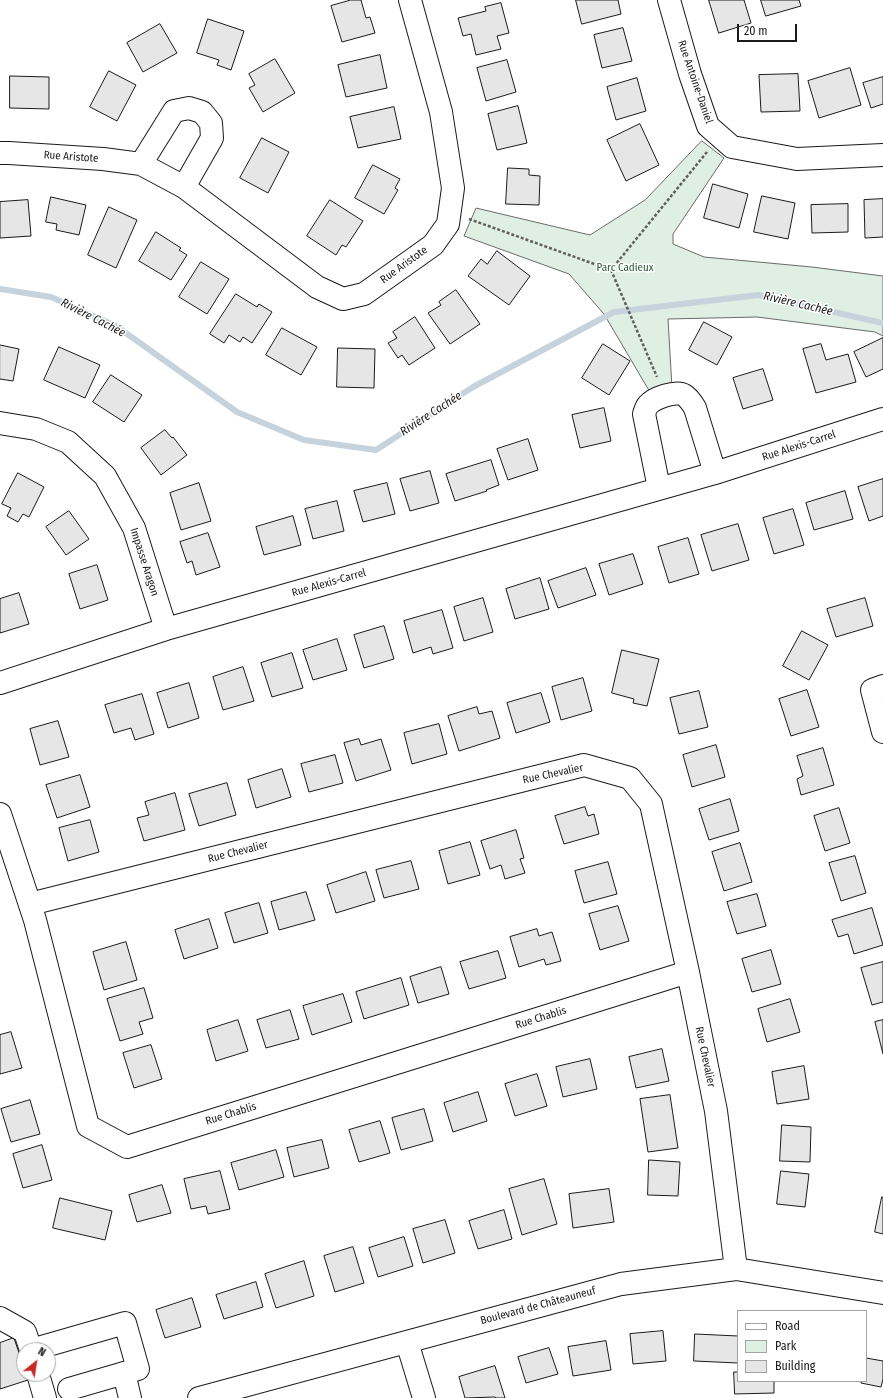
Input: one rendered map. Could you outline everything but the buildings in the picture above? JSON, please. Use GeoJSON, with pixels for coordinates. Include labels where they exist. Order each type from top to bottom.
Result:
{"type":"FeatureCollection","features":[{"type":"Feature","properties":{"kind":"street","name":"Rue Aristote"},"geometry":{"type":"LineString","coordinates":[[0,153],[103,159],[141,164],[184,187],[317,287],[343,299],[364,294],[433,245],[448,224],[450,212],[453,188],[441,112],[410,0]]}},
{"type":"Feature","properties":{"kind":"street","name":"Rue Antoine-Daniel"},"geometry":{"type":"LineString","coordinates":[[669,0],[690,74],[708,126],[732,147],[797,159],[883,155]]}},
{"type":"Feature","properties":{"kind":"street"},"geometry":{"type":"LineString","coordinates":[[141,164],[174,111],[189,108],[202,112],[211,123],[212,138],[184,187]]}},
{"type":"Feature","properties":{"kind":"street"},"geometry":{"type":"LineString","coordinates":[[659,488],[644,414],[647,406],[655,399],[665,396],[683,394],[690,400],[695,408],[714,473]]}},
{"type":"Feature","properties":{"kind":"street","name":"Rue Alexis-Carrel"},"geometry":{"type":"LineString","coordinates":[[0,683],[166,629],[714,473],[883,419]]}},
{"type":"Feature","properties":{"kind":"street","name":"Impasse Aragon"},"geometry":{"type":"LineString","coordinates":[[0,423],[36,429],[68,442],[105,476],[134,528],[166,629]]}},
{"type":"Feature","properties":{"kind":"street"},"geometry":{"type":"LineString","coordinates":[[883,686],[872,690],[883,732]]}},
{"type":"Feature","properties":{"kind":"street","name":"Rue Chevalier"},"geometry":{"type":"LineString","coordinates":[[30,904],[584,765],[630,778],[651,804],[688,972],[716,1111],[736,1269]]}},
{"type":"Feature","properties":{"kind":"street","name":"Rue Chablis"},"geometry":{"type":"LineString","coordinates":[[0,814],[30,904],[88,1126],[127,1146],[688,972]]}},
{"type":"Feature","properties":{"kind":"street","name":"Boulevard de Châteauneuf"},"geometry":{"type":"LineString","coordinates":[[199,1398],[621,1284],[736,1269],[883,1293]]}},
{"type":"Feature","properties":{"kind":"street"},"geometry":{"type":"LineString","coordinates":[[0,1318],[25,1332],[28,1342]]}},
{"type":"Feature","properties":{"kind":"street"},"geometry":{"type":"LineString","coordinates":[[56,1343],[125,1323],[138,1369],[69,1389]]}},
{"type":"Feature","properties":{"kind":"street"},"geometry":{"type":"LineString","coordinates":[[407,1342],[424,1398]]}},
{"type":"Feature","properties":{"kind":"street"},"geometry":{"type":"LineString","coordinates":[[124,1373],[130,1398]]}},
{"type":"Feature","properties":{"kind":"street"},"geometry":{"type":"LineString","coordinates":[[40,1382],[45,1398]]}},
{"type":"Feature","properties":{"kind":"path"},"geometry":{"type":"LineString","coordinates":[[611,270],[720,136]]}},
{"type":"Feature","properties":{"kind":"path"},"geometry":{"type":"LineString","coordinates":[[450,212],[611,270],[665,396]]}},
{"type":"Feature","properties":{"kind":"green space","name":"Parc Cadieux"},"geometry":{"type":"Polygon","coordinates":[[[702,141],[724,158],[673,234],[673,244],[704,257],[812,267],[883,276],[883,336],[875,332],[757,317],[668,319],[672,388],[654,399],[604,314],[569,274],[464,236],[476,208],[590,235],[645,200],[702,141]]]}},
{"type":"Feature","properties":{"kind":"waterway","name":"Rivière Cachée"},"geometry":{"type":"LineString","coordinates":[[0,289],[51,297],[116,326],[237,412],[304,440],[376,450],[473,387],[614,312],[758,295],[883,323]]}}]}
